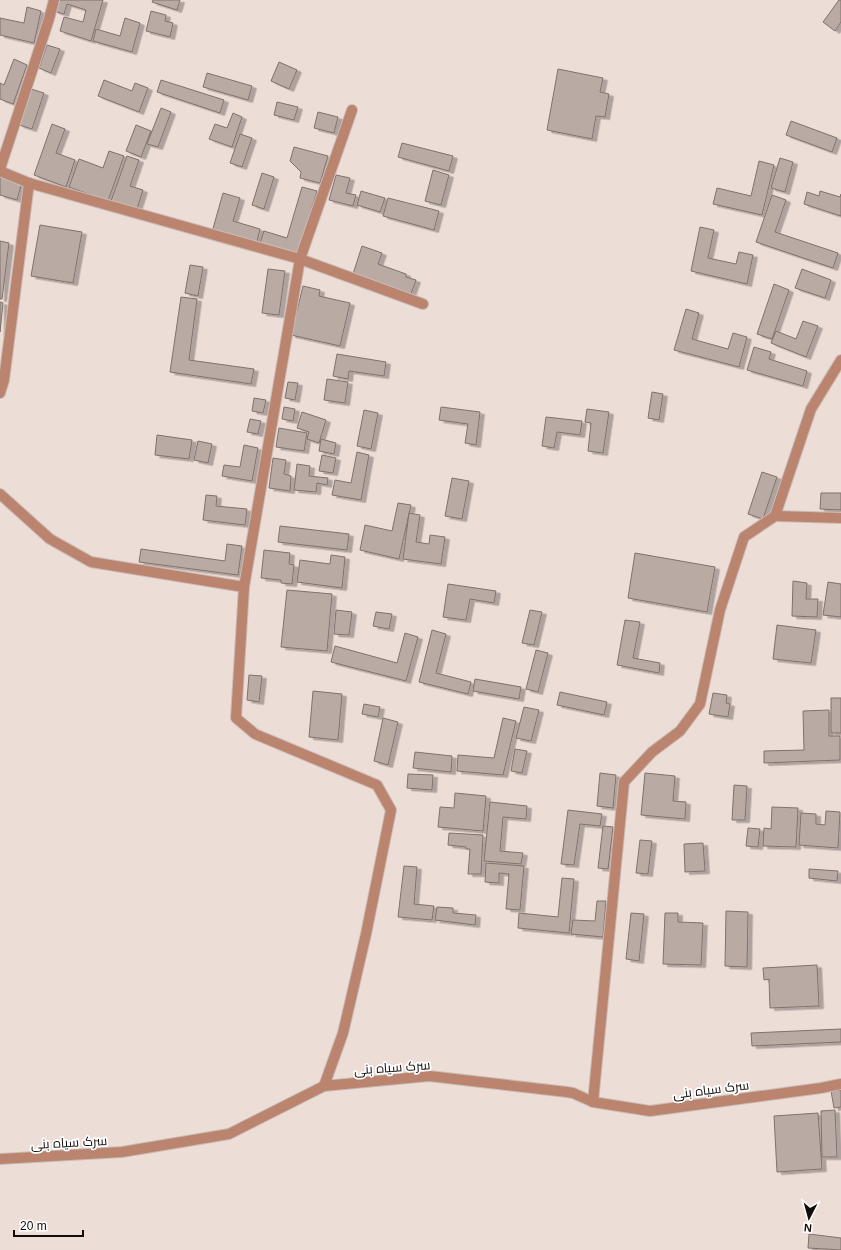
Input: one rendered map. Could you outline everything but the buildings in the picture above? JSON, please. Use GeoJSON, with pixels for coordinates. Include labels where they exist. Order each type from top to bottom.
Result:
{"type":"FeatureCollection","features":[{"type":"Feature","properties":{"kind":"street"},"geometry":{"type":"LineString","coordinates":[[54,0],[0,170],[29,183],[300,259],[423,304]]}},
{"type":"Feature","properties":{"kind":"street"},"geometry":{"type":"LineString","coordinates":[[324,1086],[343,1033],[366,934],[391,810],[377,785],[255,734],[236,718],[244,587],[300,259],[352,110]]}},
{"type":"Feature","properties":{"kind":"street"},"geometry":{"type":"LineString","coordinates":[[0,393],[4,380],[29,183]]}},
{"type":"Feature","properties":{"kind":"street"},"geometry":{"type":"LineString","coordinates":[[775,516],[812,409],[841,360]]}},
{"type":"Feature","properties":{"kind":"street"},"geometry":{"type":"LineString","coordinates":[[0,494],[50,539],[91,562],[244,587]]}},
{"type":"Feature","properties":{"kind":"street"},"geometry":{"type":"LineString","coordinates":[[593,1102],[624,782],[652,752],[680,731],[700,704],[720,610],[744,537],[775,516],[841,518]]}},
{"type":"Feature","properties":{"kind":"street","name":"سرک سیاه بنی"},"geometry":{"type":"LineString","coordinates":[[0,1159],[122,1152],[229,1134],[324,1086],[429,1076],[567,1092],[573,1093],[593,1102],[650,1110],[814,1089],[841,1084]]}}]}
